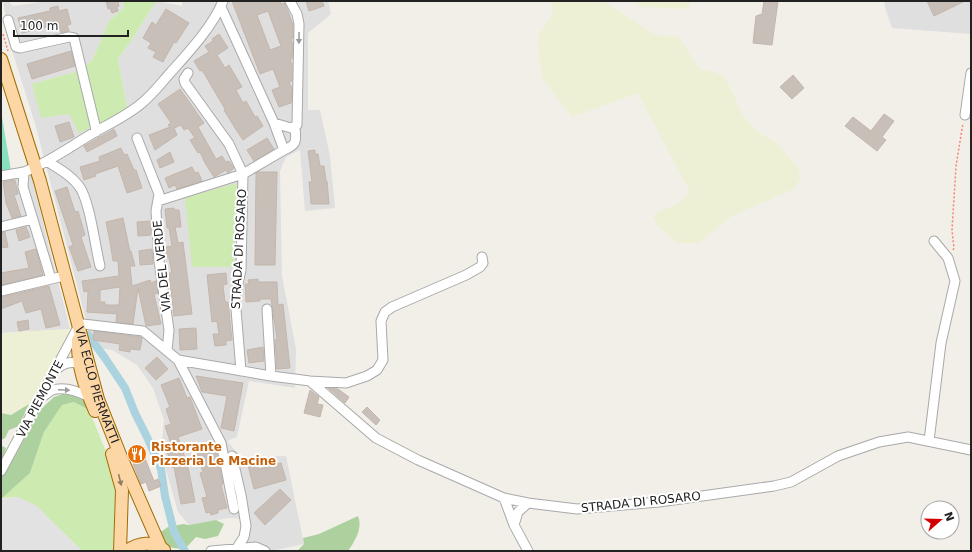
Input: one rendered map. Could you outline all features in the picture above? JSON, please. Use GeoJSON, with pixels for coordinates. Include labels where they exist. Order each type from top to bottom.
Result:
{"type":"FeatureCollection","features":[{"type":"Feature","properties":{"kind":"main road"},"geometry":{"type":"LineString","coordinates":[[1,59],[36,167],[78,327]]}},
{"type":"Feature","properties":{"kind":"main road","name":"VIA ECLO PIERMATTI"},"geometry":{"type":"LineString","coordinates":[[78,327],[78,351],[81,374],[94,398],[163,549]]}},
{"type":"Feature","properties":{"kind":"main road","name":"VIA ECLO PIERMATTI"},"geometry":{"type":"LineString","coordinates":[[78,327],[94,398],[115,460],[121,484],[120,551]]}},
{"type":"Feature","properties":{"kind":"main road","name":"VIA ECLO PIERMATTI"},"geometry":{"type":"LineString","coordinates":[[127,551],[144,543],[152,543],[163,549]]}},
{"type":"Feature","properties":{"kind":"street"},"geometry":{"type":"LineString","coordinates":[[274,123],[291,128],[297,125],[299,24],[297,14],[290,1]]}},
{"type":"Feature","properties":{"kind":"street"},"geometry":{"type":"LineString","coordinates":[[222,4],[274,123],[284,150]]}},
{"type":"Feature","properties":{"kind":"street"},"geometry":{"type":"LineString","coordinates":[[1,176],[24,172],[48,162],[121,118],[142,103],[200,39],[222,4]]}},
{"type":"Feature","properties":{"kind":"street"},"geometry":{"type":"LineString","coordinates":[[8,20],[16,47],[20,48],[69,37],[74,38],[96,132]]}},
{"type":"Feature","properties":{"kind":"street","name":"STRADA DI ROSARO"},"geometry":{"type":"LineString","coordinates":[[188,73],[184,83],[229,144],[242,174],[241,270],[235,297],[241,371]]}},
{"type":"Feature","properties":{"kind":"street"},"geometry":{"type":"LineString","coordinates":[[965,115],[971,73]]}},
{"type":"Feature","properties":{"kind":"street","name":"STRADA DI ROSARO"},"geometry":{"type":"LineString","coordinates":[[158,201],[242,174],[293,146],[296,141],[294,127]]}},
{"type":"Feature","properties":{"kind":"street","name":"VIA DEL VERDE"},"geometry":{"type":"LineString","coordinates":[[137,138],[159,194],[156,211],[159,261],[169,330],[167,351]]}},
{"type":"Feature","properties":{"kind":"street"},"geometry":{"type":"LineString","coordinates":[[48,162],[72,178],[79,186],[85,198],[100,266]]}},
{"type":"Feature","properties":{"kind":"street"},"geometry":{"type":"LineString","coordinates":[[24,172],[23,187],[51,279]]}},
{"type":"Feature","properties":{"kind":"street"},"geometry":{"type":"LineString","coordinates":[[1,227],[33,219]]}},
{"type":"Feature","properties":{"kind":"street"},"geometry":{"type":"LineString","coordinates":[[929,441],[942,343],[955,281],[948,258],[934,241]]}},
{"type":"Feature","properties":{"kind":"street"},"geometry":{"type":"LineString","coordinates":[[178,360],[270,376],[310,381],[346,382],[367,376],[377,370],[383,360],[382,321],[385,312],[392,307],[466,275],[480,267],[483,263],[482,257]]}},
{"type":"Feature","properties":{"kind":"street"},"geometry":{"type":"LineString","coordinates":[[1,291],[64,276]]}},
{"type":"Feature","properties":{"kind":"street"},"geometry":{"type":"LineString","coordinates":[[267,309],[270,376]]}},
{"type":"Feature","properties":{"kind":"street"},"geometry":{"type":"LineString","coordinates":[[78,327],[83,324],[143,331],[178,360],[221,444],[234,509]]}},
{"type":"Feature","properties":{"kind":"street","name":"VIA PIEMONTE"},"geometry":{"type":"LineString","coordinates":[[1,471],[78,327]]}},
{"type":"Feature","properties":{"kind":"street"},"geometry":{"type":"LineString","coordinates":[[55,371],[60,365],[69,362],[80,364]]}},
{"type":"Feature","properties":{"kind":"street","name":"STRADA DI ROSARO"},"geometry":{"type":"LineString","coordinates":[[310,381],[376,438],[418,460],[504,498],[528,503],[577,509],[659,502],[774,486],[791,482],[838,456],[879,442],[908,437],[971,450]]}},
{"type":"Feature","properties":{"kind":"street"},"geometry":{"type":"LineString","coordinates":[[40,398],[52,390],[64,389],[78,391],[94,398]]}},
{"type":"Feature","properties":{"kind":"street"},"geometry":{"type":"LineString","coordinates":[[232,456],[246,526],[244,537],[237,548]]}},
{"type":"Feature","properties":{"kind":"street"},"geometry":{"type":"LineString","coordinates":[[504,498],[514,525],[528,551]]}},
{"type":"Feature","properties":{"kind":"street"},"geometry":{"type":"LineString","coordinates":[[514,525],[518,512],[528,503]]}},
{"type":"Feature","properties":{"kind":"street"},"geometry":{"type":"LineString","coordinates":[[211,551],[256,546],[264,551]]}},
{"type":"Feature","properties":{"kind":"path"},"geometry":{"type":"LineString","coordinates":[[948,258],[954,248],[952,230],[956,166],[962,125],[965,115]]}},
{"type":"Feature","properties":{"kind":"shaded area"},"geometry":{"type":"Polygon","coordinates":[[[3,1],[8,1],[13,6],[47,1],[123,1],[124,8],[109,21],[92,61],[75,72],[33,84],[69,114],[127,107],[118,59],[156,1],[182,6],[183,1],[328,1],[331,14],[308,33],[308,110],[320,110],[330,156],[335,208],[305,211],[300,150],[286,157],[280,171],[282,276],[296,349],[295,388],[249,381],[237,437],[227,441],[241,457],[286,456],[304,544],[276,551],[244,551],[248,519],[229,518],[189,525],[178,512],[161,452],[164,420],[153,388],[137,365],[112,350],[93,347],[36,127],[11,47],[3,1]]]}},
{"type":"Feature","properties":{"kind":"shaded area"},"geometry":{"type":"Polygon","coordinates":[[[886,1],[971,1],[971,34],[892,28],[884,4],[886,1]]]}},
{"type":"Feature","properties":{"kind":"shaded area"},"geometry":{"type":"Polygon","coordinates":[[[29,166],[70,329],[1,333],[1,173],[29,166]]]}},
{"type":"Feature","properties":{"kind":"shaded area"},"geometry":{"type":"Polygon","coordinates":[[[18,497],[37,506],[82,551],[1,551],[1,499],[18,497]]]}},
{"type":"Feature","properties":{"kind":"green space"},"geometry":{"type":"Polygon","coordinates":[[[123,1],[156,1],[118,59],[127,107],[108,119],[79,133],[69,114],[41,118],[32,84],[75,72],[92,61],[109,21],[124,8],[123,1]]]}},
{"type":"Feature","properties":{"kind":"green space"},"geometry":{"type":"Polygon","coordinates":[[[551,1],[603,1],[656,35],[679,37],[700,70],[712,71],[725,77],[744,117],[758,132],[777,143],[798,168],[801,178],[794,189],[732,216],[699,243],[678,243],[657,225],[653,215],[680,202],[690,192],[638,93],[572,117],[542,78],[538,49],[539,35],[553,13],[551,1]]]}},
{"type":"Feature","properties":{"kind":"green space"},"geometry":{"type":"Polygon","coordinates":[[[631,1],[690,1],[688,9],[644,7],[631,1]]]}},
{"type":"Feature","properties":{"kind":"green space"},"geometry":{"type":"Polygon","coordinates":[[[1,111],[11,171],[1,173],[1,111]]]}},
{"type":"Feature","properties":{"kind":"green space"},"geometry":{"type":"Polygon","coordinates":[[[237,183],[234,267],[192,267],[185,198],[237,183]]]}},
{"type":"Feature","properties":{"kind":"green space"},"geometry":{"type":"Polygon","coordinates":[[[70,329],[35,396],[29,404],[11,415],[1,413],[1,333],[70,329]]]}},
{"type":"Feature","properties":{"kind":"green space"},"geometry":{"type":"Polygon","coordinates":[[[66,393],[80,398],[89,410],[74,402],[62,405],[44,432],[30,473],[1,499],[1,442],[2,446],[6,448],[2,461],[15,456],[40,410],[54,397],[66,393]]]}},
{"type":"Feature","properties":{"kind":"green space"},"geometry":{"type":"Polygon","coordinates":[[[74,402],[89,410],[107,454],[115,490],[113,551],[82,551],[64,533],[18,497],[2,498],[30,473],[44,432],[62,405],[74,402]]]}},
{"type":"Feature","properties":{"kind":"green space"},"geometry":{"type":"Polygon","coordinates":[[[29,404],[19,426],[9,430],[5,438],[1,440],[1,413],[11,415],[29,404]]]}},
{"type":"Feature","properties":{"kind":"green space"},"geometry":{"type":"Polygon","coordinates":[[[358,516],[360,525],[359,530],[356,539],[348,551],[297,551],[304,544],[303,538],[319,534],[358,516]]]}},
{"type":"Feature","properties":{"kind":"green space"},"geometry":{"type":"Polygon","coordinates":[[[216,520],[224,524],[218,536],[205,539],[196,537],[185,549],[173,548],[162,543],[159,533],[168,527],[216,520]]]}},
{"type":"Feature","properties":{"kind":"building"},"geometry":{"type":"Polygon","coordinates":[[[106,1],[118,1],[118,11],[112,13],[110,8],[108,9],[106,1]]]}},
{"type":"Feature","properties":{"kind":"building"},"geometry":{"type":"Polygon","coordinates":[[[232,1],[280,1],[281,4],[285,3],[293,25],[293,38],[291,39],[293,44],[292,59],[290,60],[292,64],[292,81],[289,82],[292,88],[291,103],[279,107],[272,90],[280,87],[273,69],[260,74],[232,1]],[[268,11],[257,15],[270,50],[281,46],[268,11]]]}},
{"type":"Feature","properties":{"kind":"building"},"geometry":{"type":"Polygon","coordinates":[[[306,1],[322,1],[324,6],[309,11],[306,1]]]}},
{"type":"Feature","properties":{"kind":"building"},"geometry":{"type":"Polygon","coordinates":[[[764,1],[778,1],[772,45],[753,43],[756,16],[762,14],[764,1]]]}},
{"type":"Feature","properties":{"kind":"building"},"geometry":{"type":"Polygon","coordinates":[[[927,1],[965,1],[934,16],[927,1]]]}},
{"type":"Feature","properties":{"kind":"building"},"geometry":{"type":"Polygon","coordinates":[[[58,6],[59,11],[67,9],[71,24],[67,25],[69,31],[61,33],[59,26],[55,27],[54,25],[22,33],[18,18],[50,11],[50,8],[58,6]]]}},
{"type":"Feature","properties":{"kind":"building"},"geometry":{"type":"Polygon","coordinates":[[[166,9],[189,23],[176,43],[174,42],[163,62],[153,57],[156,52],[148,48],[151,43],[143,38],[152,22],[156,25],[166,9]]]}},
{"type":"Feature","properties":{"kind":"building"},"geometry":{"type":"Polygon","coordinates":[[[219,34],[228,48],[217,55],[225,68],[229,65],[242,87],[236,90],[243,103],[246,101],[255,117],[257,116],[263,126],[243,140],[224,110],[225,109],[202,70],[200,71],[194,61],[209,52],[205,46],[213,41],[212,39],[219,34]]]}},
{"type":"Feature","properties":{"kind":"building"},"geometry":{"type":"Polygon","coordinates":[[[71,51],[75,66],[32,79],[27,64],[71,51]]]}},
{"type":"Feature","properties":{"kind":"building"},"geometry":{"type":"Polygon","coordinates":[[[793,75],[804,88],[792,99],[780,87],[793,75]]]}},
{"type":"Feature","properties":{"kind":"building"},"geometry":{"type":"Polygon","coordinates":[[[180,89],[204,123],[198,127],[216,159],[222,156],[226,162],[229,161],[234,168],[228,173],[226,170],[214,177],[200,152],[198,153],[190,140],[195,138],[188,128],[184,130],[181,125],[174,128],[177,135],[155,150],[149,135],[170,127],[168,125],[171,123],[158,104],[180,89]]]}},
{"type":"Feature","properties":{"kind":"building"},"geometry":{"type":"Polygon","coordinates":[[[884,114],[894,121],[882,137],[886,140],[877,151],[845,126],[853,117],[871,131],[884,114]]]}},
{"type":"Feature","properties":{"kind":"building"},"geometry":{"type":"Polygon","coordinates":[[[69,122],[74,137],[60,142],[55,126],[69,122]]]}},
{"type":"Feature","properties":{"kind":"building"},"geometry":{"type":"Polygon","coordinates":[[[114,129],[117,136],[87,152],[84,146],[114,129]]]}},
{"type":"Feature","properties":{"kind":"building"},"geometry":{"type":"Polygon","coordinates":[[[267,138],[274,149],[254,161],[247,150],[267,138]]]}},
{"type":"Feature","properties":{"kind":"building"},"geometry":{"type":"Polygon","coordinates":[[[121,148],[124,155],[127,154],[134,170],[136,170],[142,188],[127,193],[118,166],[95,174],[96,176],[84,180],[80,167],[100,161],[99,157],[121,148]]]}},
{"type":"Feature","properties":{"kind":"building"},"geometry":{"type":"Polygon","coordinates":[[[315,150],[315,154],[318,154],[320,166],[324,166],[329,204],[311,204],[309,182],[312,182],[308,151],[315,150]]]}},
{"type":"Feature","properties":{"kind":"building"},"geometry":{"type":"Polygon","coordinates":[[[170,152],[174,162],[160,168],[157,160],[170,152]]]}},
{"type":"Feature","properties":{"kind":"building"},"geometry":{"type":"Polygon","coordinates":[[[192,167],[195,173],[198,172],[202,181],[177,189],[175,185],[169,188],[165,178],[192,167]]]}},
{"type":"Feature","properties":{"kind":"building"},"geometry":{"type":"Polygon","coordinates":[[[277,172],[275,265],[255,265],[256,173],[277,172]]]}},
{"type":"Feature","properties":{"kind":"building"},"geometry":{"type":"Polygon","coordinates":[[[15,180],[18,194],[14,195],[21,216],[12,218],[6,203],[3,182],[15,180]]]}},
{"type":"Feature","properties":{"kind":"building"},"geometry":{"type":"Polygon","coordinates":[[[67,187],[75,212],[78,211],[85,235],[81,237],[91,267],[78,271],[69,247],[73,245],[55,191],[67,187]]]}},
{"type":"Feature","properties":{"kind":"building"},"geometry":{"type":"Polygon","coordinates":[[[174,208],[174,210],[179,210],[181,227],[175,227],[178,243],[183,242],[192,314],[174,316],[169,273],[172,273],[169,258],[167,258],[166,247],[172,246],[169,228],[167,228],[165,209],[174,208]]]}},
{"type":"Feature","properties":{"kind":"building"},"geometry":{"type":"Polygon","coordinates":[[[123,218],[130,252],[131,251],[135,266],[130,266],[132,286],[150,280],[151,283],[156,281],[158,293],[154,294],[161,324],[146,326],[138,288],[133,324],[116,322],[117,314],[87,312],[88,291],[84,292],[82,281],[119,276],[118,261],[113,261],[106,222],[123,218]],[[120,287],[100,290],[100,302],[105,302],[105,305],[119,305],[120,287]]]}},
{"type":"Feature","properties":{"kind":"building"},"geometry":{"type":"Polygon","coordinates":[[[151,221],[151,235],[138,236],[137,222],[151,221]]]}},
{"type":"Feature","properties":{"kind":"building"},"geometry":{"type":"Polygon","coordinates":[[[26,227],[30,237],[19,241],[16,230],[26,227]]]}},
{"type":"Feature","properties":{"kind":"building"},"geometry":{"type":"Polygon","coordinates":[[[5,232],[8,247],[1,248],[1,233],[5,232]]]}},
{"type":"Feature","properties":{"kind":"building"},"geometry":{"type":"Polygon","coordinates":[[[36,249],[43,275],[1,285],[1,273],[29,268],[25,252],[36,249]]]}},
{"type":"Feature","properties":{"kind":"building"},"geometry":{"type":"Polygon","coordinates":[[[152,249],[153,264],[140,265],[139,251],[152,249]]]}},
{"type":"Feature","properties":{"kind":"building"},"geometry":{"type":"Polygon","coordinates":[[[226,273],[227,284],[223,285],[225,302],[228,302],[232,340],[226,341],[226,345],[215,346],[213,334],[219,334],[217,321],[212,322],[207,275],[226,273]]]}},
{"type":"Feature","properties":{"kind":"building"},"geometry":{"type":"Polygon","coordinates":[[[258,279],[258,282],[277,282],[278,305],[283,304],[290,368],[277,369],[275,340],[277,339],[271,299],[260,299],[260,301],[246,302],[245,284],[249,284],[248,280],[258,279]]]}},
{"type":"Feature","properties":{"kind":"building"},"geometry":{"type":"Polygon","coordinates":[[[49,286],[60,325],[46,328],[41,309],[26,313],[22,301],[1,309],[1,297],[49,286]]]}},
{"type":"Feature","properties":{"kind":"building"},"geometry":{"type":"Polygon","coordinates":[[[28,320],[29,329],[19,331],[17,322],[28,320]]]}},
{"type":"Feature","properties":{"kind":"building"},"geometry":{"type":"Polygon","coordinates":[[[196,328],[197,349],[180,350],[179,329],[196,328]]]}},
{"type":"Feature","properties":{"kind":"building"},"geometry":{"type":"Polygon","coordinates":[[[94,331],[141,337],[140,350],[130,349],[130,352],[119,350],[120,344],[93,340],[94,331]]]}},
{"type":"Feature","properties":{"kind":"building"},"geometry":{"type":"Polygon","coordinates":[[[263,347],[264,361],[249,363],[247,350],[263,347]]]}},
{"type":"Feature","properties":{"kind":"building"},"geometry":{"type":"Polygon","coordinates":[[[157,357],[168,369],[156,380],[145,368],[157,357]]]}},
{"type":"Feature","properties":{"kind":"building"},"geometry":{"type":"Polygon","coordinates":[[[196,376],[243,383],[234,431],[221,428],[227,396],[202,392],[196,376]]]}},
{"type":"Feature","properties":{"kind":"building"},"geometry":{"type":"Polygon","coordinates":[[[179,378],[187,398],[190,397],[202,429],[178,437],[188,467],[195,502],[181,504],[174,467],[173,468],[166,449],[172,447],[165,426],[171,424],[166,409],[170,407],[161,385],[179,378]]]}},
{"type":"Feature","properties":{"kind":"building"},"geometry":{"type":"Polygon","coordinates":[[[328,388],[338,389],[349,397],[345,403],[328,388]]]}},
{"type":"Feature","properties":{"kind":"building"},"geometry":{"type":"Polygon","coordinates":[[[310,390],[319,397],[317,404],[323,405],[320,417],[304,413],[310,390]]]}},
{"type":"Feature","properties":{"kind":"building"},"geometry":{"type":"Polygon","coordinates":[[[367,407],[380,420],[376,425],[362,412],[367,407]]]}},
{"type":"Feature","properties":{"kind":"building"},"geometry":{"type":"Polygon","coordinates":[[[214,444],[223,484],[221,485],[227,508],[218,510],[218,513],[211,515],[210,512],[206,513],[202,498],[207,497],[200,473],[203,472],[196,450],[214,444]]]}},
{"type":"Feature","properties":{"kind":"building"},"geometry":{"type":"Polygon","coordinates":[[[140,446],[154,481],[158,479],[161,486],[149,491],[146,482],[141,484],[133,464],[137,462],[132,449],[140,446]]]}},
{"type":"Feature","properties":{"kind":"building"},"geometry":{"type":"Polygon","coordinates":[[[256,460],[259,469],[281,463],[286,480],[254,489],[248,465],[250,465],[249,462],[256,460]]]}},
{"type":"Feature","properties":{"kind":"building"},"geometry":{"type":"Polygon","coordinates":[[[280,489],[291,500],[265,525],[254,513],[280,489]]]}},
{"type":"Feature","properties":{"kind":"waterway"},"geometry":{"type":"LineString","coordinates":[[88,335],[125,388],[161,469],[165,496],[174,532],[185,551]]}},
{"type":"Feature","properties":{"kind":"place","name":"Ristorante Pizzeria Le Macine"},"geometry":{"type":"Point","coordinates":[137,454]}}]}
